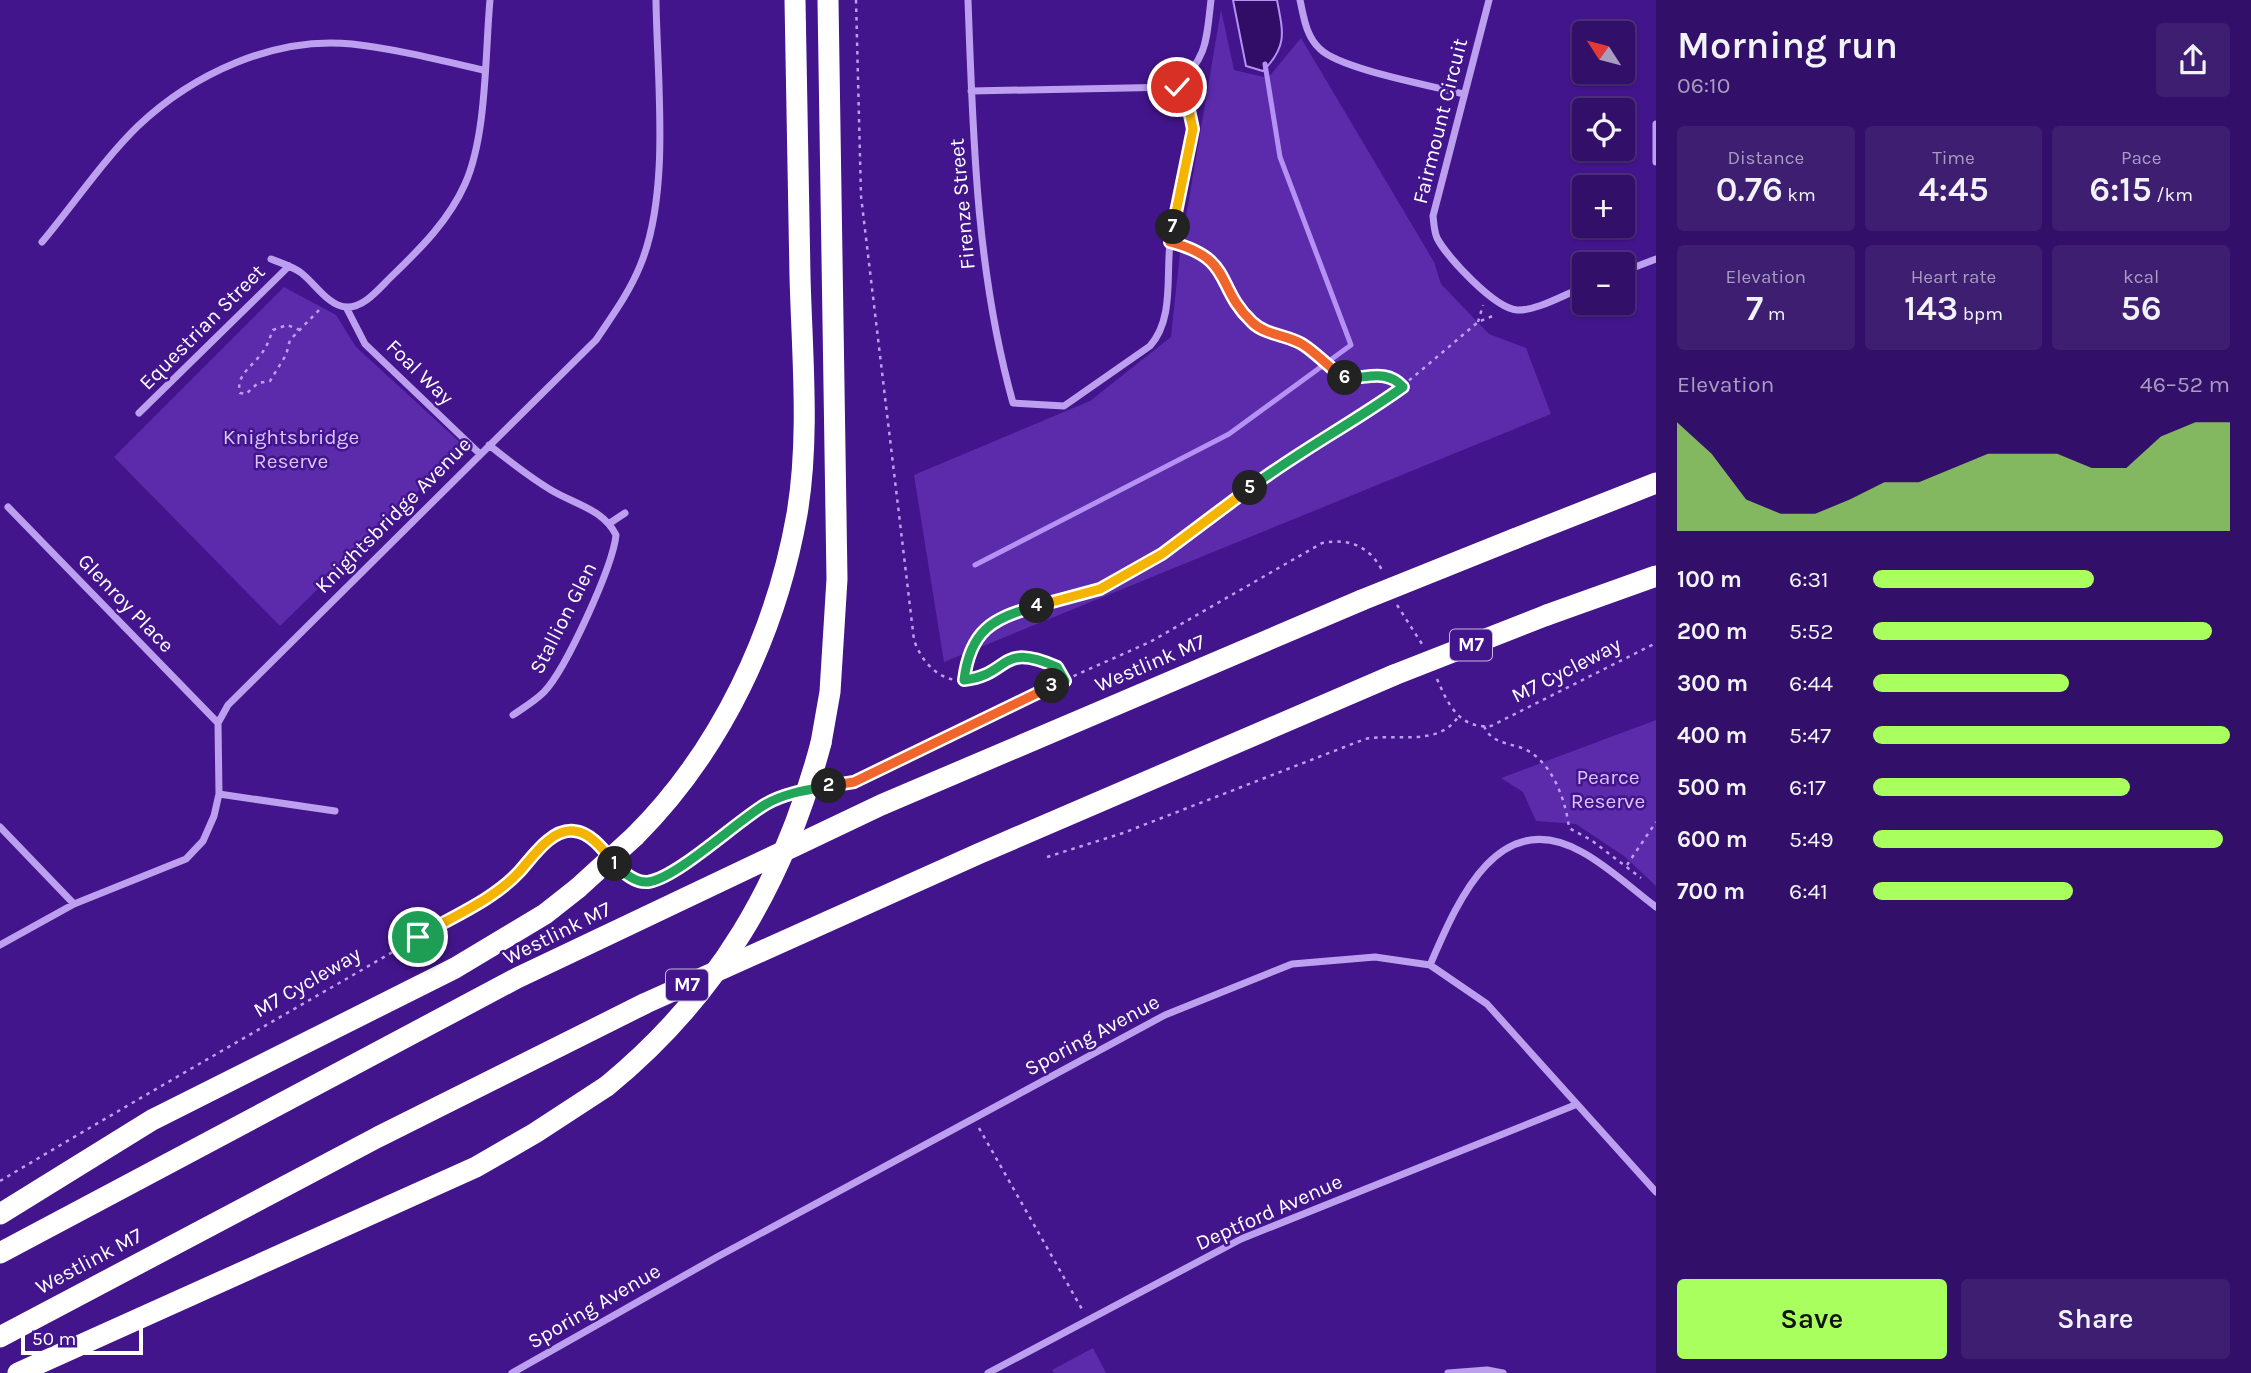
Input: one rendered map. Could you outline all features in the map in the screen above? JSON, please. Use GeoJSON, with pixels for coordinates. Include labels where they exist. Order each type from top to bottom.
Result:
{"type":"FeatureCollection","features":[{"type":"Feature","properties":{"kind":"highway"},"geometry":{"type":"LineString","coordinates":[[0,1214],[152,1120],[455,968],[545,914],[635,836],[655,816],[691,769],[728,711],[760,646],[782,580],[797,512],[803,396],[795,0]]}},
{"type":"Feature","properties":{"kind":"highway"},"geometry":{"type":"LineString","coordinates":[[18,1373],[476,1167],[535,1133],[607,1086],[655,1044],[690,1006],[748,926],[797,822],[821,743],[830,692],[837,579],[828,0]]}},
{"type":"Feature","properties":{"kind":"highway","name":"Westlink M7"},"geometry":{"type":"LineString","coordinates":[[0,1253],[555,960],[881,805],[1362,600],[1656,483]]}},
{"type":"Feature","properties":{"kind":"highway","name":"Westlink M7"},"geometry":{"type":"LineString","coordinates":[[0,1337],[379,1137],[646,1003],[1026,833],[1394,675],[1656,576]]}},
{"type":"Feature","properties":{"kind":"street"},"geometry":{"type":"LineString","coordinates":[[346,307],[358,306],[371,296],[421,248],[446,218],[465,184],[477,145],[490,0]]}},
{"type":"Feature","properties":{"kind":"street","name":"Knightsbridge Avenue"},"geometry":{"type":"LineString","coordinates":[[218,723],[242,690],[596,340],[621,303],[641,265],[655,216],[659,166],[656,0]]}},
{"type":"Feature","properties":{"kind":"street","name":"Firenze Street"},"geometry":{"type":"LineString","coordinates":[[968,0],[975,186],[987,282],[1001,361],[1013,402],[1063,406],[1150,346],[1161,334],[1165,321],[1170,242]]}},
{"type":"Feature","properties":{"kind":"street"},"geometry":{"type":"LineString","coordinates":[[971,91],[1177,87],[1194,70],[1205,51],[1211,0]]}},
{"type":"Feature","properties":{"kind":"street"},"geometry":{"type":"LineString","coordinates":[[1300,0],[1307,33],[1321,51],[1348,63],[1465,94]]}},
{"type":"Feature","properties":{"kind":"street","name":"Fairmount Circuit"},"geometry":{"type":"LineString","coordinates":[[1489,0],[1433,216],[1435,234],[1446,252],[1486,293],[1505,306]]}},
{"type":"Feature","properties":{"kind":"street"},"geometry":{"type":"LineString","coordinates":[[42,242],[138,126],[195,82],[248,58],[295,45],[350,44],[483,70]]}},
{"type":"Feature","properties":{"kind":"street"},"geometry":{"type":"LineString","coordinates":[[1170,242],[1193,129],[1189,110],[1177,87]]}},
{"type":"Feature","properties":{"kind":"street"},"geometry":{"type":"LineString","coordinates":[[1656,124],[1656,162]]}},
{"type":"Feature","properties":{"kind":"street","name":"Equestrian Street"},"geometry":{"type":"LineString","coordinates":[[271,259],[289,266],[330,300],[346,307]]}},
{"type":"Feature","properties":{"kind":"street"},"geometry":{"type":"LineString","coordinates":[[1635,267],[1656,260]]}},
{"type":"Feature","properties":{"kind":"street","name":"Equestrian Street"},"geometry":{"type":"LineString","coordinates":[[139,413],[289,266]]}},
{"type":"Feature","properties":{"kind":"street"},"geometry":{"type":"LineString","coordinates":[[1505,306],[1517,310],[1531,307],[1572,292]]}},
{"type":"Feature","properties":{"kind":"street","name":"Foal Way"},"geometry":{"type":"LineString","coordinates":[[346,307],[365,344],[480,454]]}},
{"type":"Feature","properties":{"kind":"street"},"geometry":{"type":"LineString","coordinates":[[489,445],[552,491],[610,523],[625,513]]}},
{"type":"Feature","properties":{"kind":"street","name":"Glenroy Place"},"geometry":{"type":"LineString","coordinates":[[8,507],[218,723]]}},
{"type":"Feature","properties":{"kind":"street","name":"Stallion Glen"},"geometry":{"type":"LineString","coordinates":[[513,715],[544,692],[558,672],[610,566],[617,535],[610,523]]}},
{"type":"Feature","properties":{"kind":"street"},"geometry":{"type":"LineString","coordinates":[[0,945],[74,904],[187,859],[203,841],[219,794],[218,723]]}},
{"type":"Feature","properties":{"kind":"street"},"geometry":{"type":"LineString","coordinates":[[219,794],[335,811]]}},
{"type":"Feature","properties":{"kind":"street"},"geometry":{"type":"LineString","coordinates":[[0,827],[74,904]]}},
{"type":"Feature","properties":{"kind":"street"},"geometry":{"type":"LineString","coordinates":[[1430,965],[1460,897],[1490,859],[1526,839],[1553,841],[1585,853],[1656,907]]}},
{"type":"Feature","properties":{"kind":"street","name":"Sporing Avenue"},"geometry":{"type":"LineString","coordinates":[[512,1373],[717,1257],[1165,1015],[1292,964],[1375,957],[1430,965],[1487,1004],[1656,1192]]}},
{"type":"Feature","properties":{"kind":"street","name":"Deptford Avenue"},"geometry":{"type":"LineString","coordinates":[[988,1373],[1241,1239],[1575,1105]]}},
{"type":"Feature","properties":{"kind":"street"},"geometry":{"type":"LineString","coordinates":[[1448,1373],[1487,1370],[1503,1373]]}},
{"type":"Feature","properties":{"kind":"path"},"geometry":{"type":"LineString","coordinates":[[814,789],[854,782],[1065,681],[1057,667],[1023,656],[1012,658],[983,675],[964,680],[943,677],[924,664],[914,640],[861,196],[856,0]]}},
{"type":"Feature","properties":{"kind":"path"},"geometry":{"type":"LineString","coordinates":[[1170,242],[1190,247],[1215,263],[1238,305],[1253,324],[1300,343],[1346,379],[1382,374],[1396,379],[1403,387]]}},
{"type":"Feature","properties":{"kind":"path"},"geometry":{"type":"LineString","coordinates":[[1478,322],[1486,293]]}},
{"type":"Feature","properties":{"kind":"path"},"geometry":{"type":"LineString","coordinates":[[300,330],[287,324],[273,330],[265,349],[242,375],[238,386],[240,393],[246,394],[258,383],[270,381],[286,355],[290,340],[300,330],[330,300]]}},
{"type":"Feature","properties":{"kind":"path"},"geometry":{"type":"LineString","coordinates":[[964,680],[967,658],[974,640],[986,628],[1013,612],[1100,589],[1162,554],[1282,464],[1356,421],[1403,387],[1478,322],[1505,306]]}},
{"type":"Feature","properties":{"kind":"path","name":"M7 Cycleway"},"geometry":{"type":"LineString","coordinates":[[1491,726],[1656,643]]}},
{"type":"Feature","properties":{"kind":"path"},"geometry":{"type":"LineString","coordinates":[[1047,857],[1123,833],[1365,739],[1387,735],[1434,736],[1448,731],[1458,717]]}},
{"type":"Feature","properties":{"kind":"path"},"geometry":{"type":"LineString","coordinates":[[1484,726],[1486,733],[1497,741],[1527,750],[1542,761],[1552,775],[1569,828],[1627,865],[1641,878]]}},
{"type":"Feature","properties":{"kind":"path"},"geometry":{"type":"LineString","coordinates":[[621,870],[639,881],[649,882],[670,872],[767,803],[789,794]]}},
{"type":"Feature","properties":{"kind":"path"},"geometry":{"type":"LineString","coordinates":[[1627,865],[1656,822]]}},
{"type":"Feature","properties":{"kind":"path","name":"M7 Cycleway"},"geometry":{"type":"LineString","coordinates":[[0,1181],[172,1078],[500,890],[545,844],[561,834],[573,830],[586,835],[604,851]]}},
{"type":"Feature","properties":{"kind":"path"},"geometry":{"type":"LineString","coordinates":[[973,1118],[1088,1320]]}},
{"type":"Feature","properties":{"kind":"green space"},"geometry":{"type":"Polygon","coordinates":[[[1221,10],[1234,70],[1268,78],[1301,38],[1434,262],[1441,284],[1489,334],[1526,348],[1551,414],[944,662],[914,475],[1090,401],[1171,337],[1180,252],[1221,10]]]}},
{"type":"Feature","properties":{"kind":"green space","name":"Knightsbridge Reserve"},"geometry":{"type":"Polygon","coordinates":[[[284,287],[336,315],[356,347],[464,446],[280,626],[114,457],[284,287]]]}},
{"type":"Feature","properties":{"kind":"green space","name":"Pearce Reserve"},"geometry":{"type":"Polygon","coordinates":[[[1656,720],[1656,886],[1624,856],[1576,824],[1536,821],[1523,792],[1501,778],[1656,720]]]}},
{"type":"Feature","properties":{"kind":"green space"},"geometry":{"type":"Polygon","coordinates":[[[1093,1348],[1106,1373],[1054,1373],[1052,1370],[1093,1348]]]}},
{"type":"Feature","properties":{"kind":"shaded area"},"geometry":{"type":"Polygon","coordinates":[[[1233,0],[1277,0],[1282,38],[1277,54],[1263,71],[1246,66],[1233,0]]]}},
{"type":"Feature","properties":{"kind":"waterway"},"geometry":{"type":"LineString","coordinates":[[975,565],[1229,434],[1351,345],[1280,157],[1265,64]]}},
{"type":"Feature","properties":{"kind":"route"},"geometry":{"type":"LineString","coordinates":[[418,937],[500,890],[545,844],[561,834],[573,830],[586,835],[629,877],[649,882],[670,872],[767,803],[789,794],[854,782],[1065,681],[1057,667],[1030,656],[1012,658],[983,675],[964,680],[967,658],[974,640],[986,628],[1013,612],[1100,589],[1162,554],[1282,464],[1356,421],[1403,387],[1396,379],[1382,374],[1346,379],[1300,343],[1253,324],[1238,305],[1215,263],[1205,254],[1170,242],[1193,129],[1189,110],[1177,87]]}}]}
